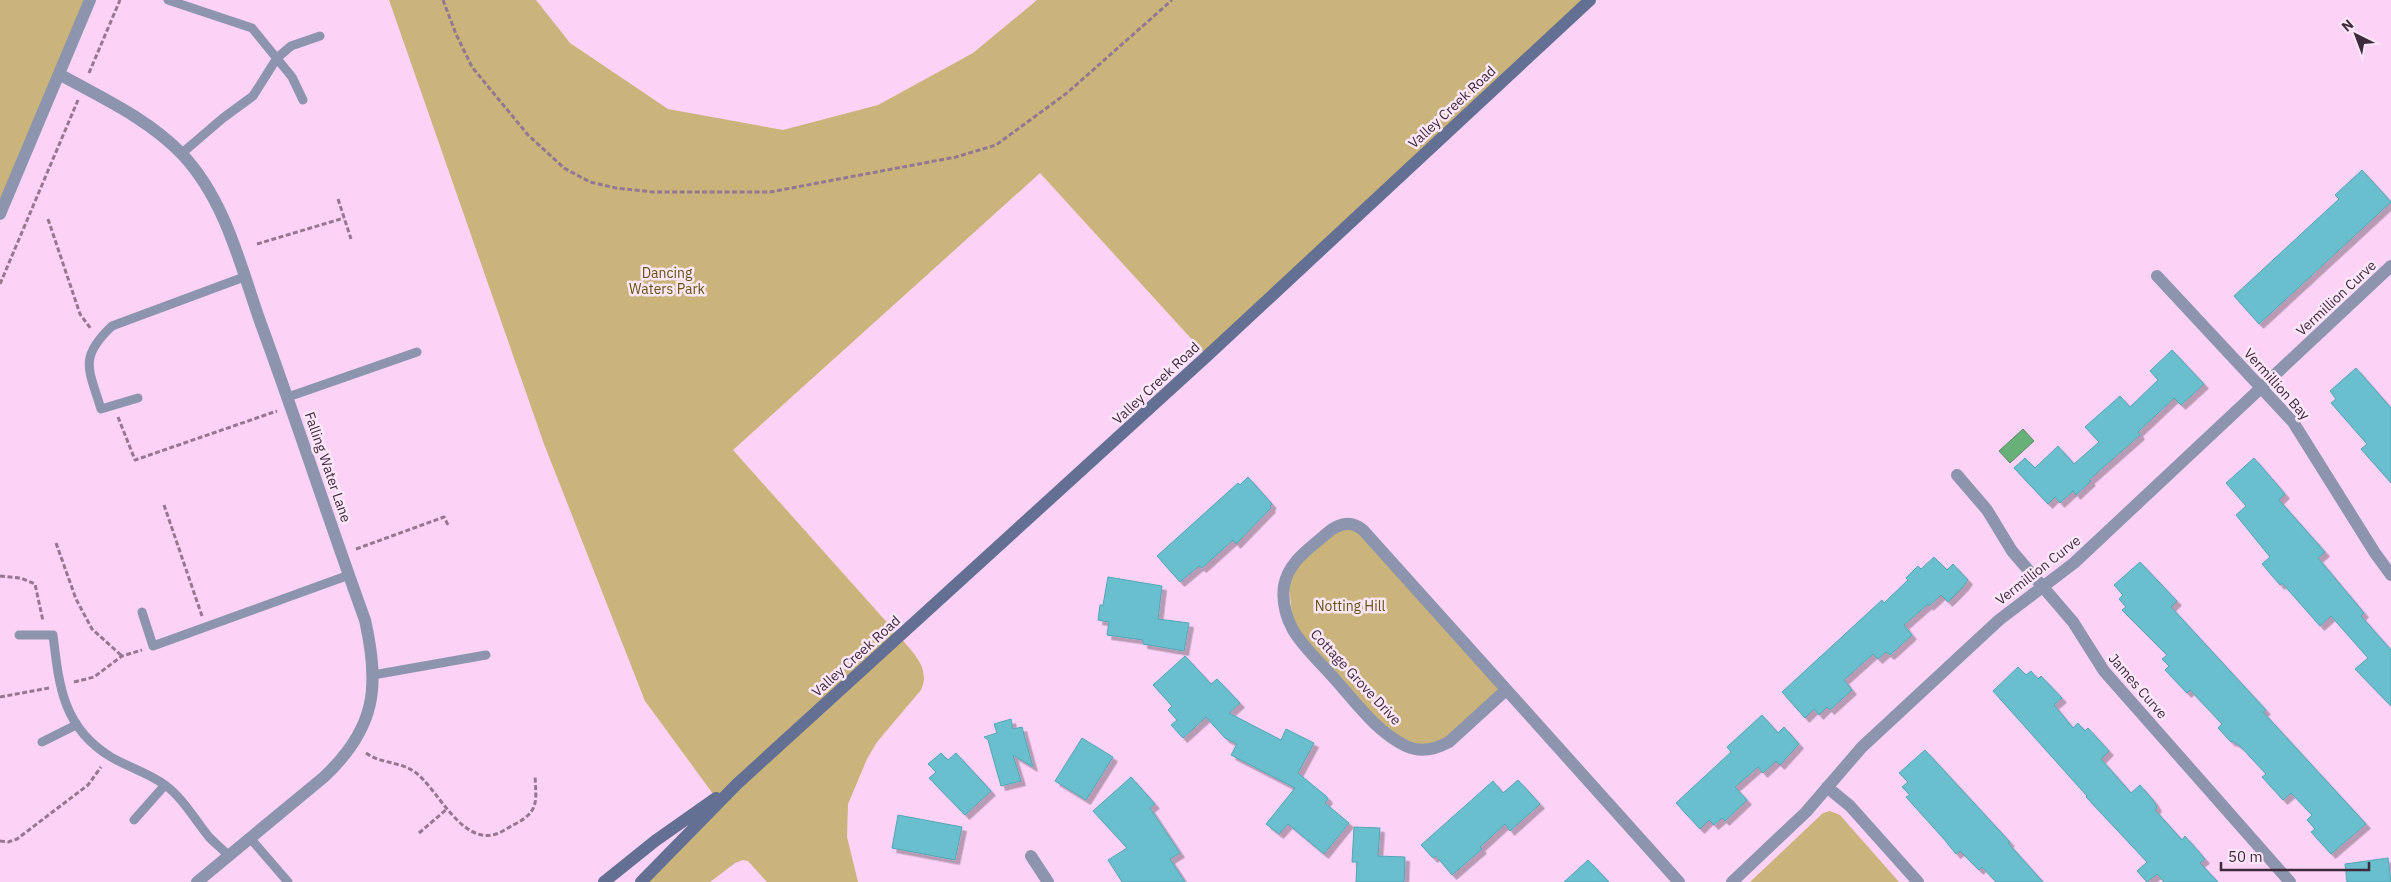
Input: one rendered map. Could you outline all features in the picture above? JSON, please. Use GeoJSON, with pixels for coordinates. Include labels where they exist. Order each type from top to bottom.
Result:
{"type":"FeatureCollection","features":[{"type":"Feature","properties":{"kind":"main road","name":"Valley Creek Road"},"geometry":{"type":"LineString","coordinates":[[641,882],[737,784],[1200,363],[1590,0]]}},
{"type":"Feature","properties":{"kind":"main road","name":"Valley Creek Road"},"geometry":{"type":"LineString","coordinates":[[604,882],[655,841],[737,784]]}},
{"type":"Feature","properties":{"kind":"street"},"geometry":{"type":"LineString","coordinates":[[0,214],[90,0]]}},
{"type":"Feature","properties":{"kind":"street","name":"Falling Water Lane"},"geometry":{"type":"LineString","coordinates":[[59,74],[130,112],[159,133],[181,154],[214,198],[228,228],[290,402],[365,620],[372,652],[373,675],[366,721],[354,744],[341,761],[324,777],[198,882]]}},
{"type":"Feature","properties":{"kind":"street","name":"Vermillion Curve"},"geometry":{"type":"LineString","coordinates":[[1732,882],[1797,821],[1862,747],[1999,620],[2074,563],[2391,266]]}},
{"type":"Feature","properties":{"kind":"street","name":"Vermillion Bay"},"geometry":{"type":"LineString","coordinates":[[2157,276],[2293,422],[2375,553],[2391,575]]}},
{"type":"Feature","properties":{"kind":"street","name":"James Curve"},"geometry":{"type":"LineString","coordinates":[[1957,475],[1987,510],[2012,551],[2073,622],[2094,657],[2111,680],[2290,882]]}},
{"type":"Feature","properties":{"kind":"street","name":"Cottage Grove Drive"},"geometry":{"type":"LineString","coordinates":[[1506,690],[1449,742],[1439,748],[1427,750],[1407,747],[1383,731],[1299,639],[1285,609],[1284,585],[1291,567],[1332,529],[1343,524],[1358,526],[1506,690],[1679,882]]}},
{"type":"Feature","properties":{"kind":"street"},"geometry":{"type":"LineString","coordinates":[[1827,787],[1850,806],[1918,882]]}},
{"type":"Feature","properties":{"kind":"street"},"geometry":{"type":"LineString","coordinates":[[1031,856],[1048,882]]}},
{"type":"Feature","properties":{"kind":"lane"},"geometry":{"type":"LineString","coordinates":[[168,0],[252,28],[292,77],[303,100]]}},
{"type":"Feature","properties":{"kind":"lane"},"geometry":{"type":"LineString","coordinates":[[181,154],[223,118],[254,96],[276,58],[291,46],[320,36]]}},
{"type":"Feature","properties":{"kind":"lane"},"geometry":{"type":"LineString","coordinates":[[138,398],[101,409],[88,367],[99,339],[112,326],[244,277]]}},
{"type":"Feature","properties":{"kind":"lane"},"geometry":{"type":"LineString","coordinates":[[290,402],[416,352]]}},
{"type":"Feature","properties":{"kind":"lane"},"geometry":{"type":"LineString","coordinates":[[142,612],[153,646],[348,575]]}},
{"type":"Feature","properties":{"kind":"lane"},"geometry":{"type":"LineString","coordinates":[[19,635],[53,635],[59,687],[66,707],[76,726],[110,756],[165,785],[176,795],[210,838],[228,856]]}},
{"type":"Feature","properties":{"kind":"lane"},"geometry":{"type":"LineString","coordinates":[[373,675],[486,655]]}},
{"type":"Feature","properties":{"kind":"lane"},"geometry":{"type":"LineString","coordinates":[[42,742],[76,726]]}},
{"type":"Feature","properties":{"kind":"lane"},"geometry":{"type":"LineString","coordinates":[[134,820],[165,785]]}},
{"type":"Feature","properties":{"kind":"lane"},"geometry":{"type":"LineString","coordinates":[[250,838],[288,882]]}},
{"type":"Feature","properties":{"kind":"path"},"geometry":{"type":"LineString","coordinates":[[0,284],[120,0]]}},
{"type":"Feature","properties":{"kind":"path"},"geometry":{"type":"LineString","coordinates":[[443,0],[456,34],[472,67],[528,135],[564,168],[590,182],[616,188],[653,192],[770,192],[956,157],[996,145],[1067,93],[1172,0]]}},
{"type":"Feature","properties":{"kind":"path"},"geometry":{"type":"LineString","coordinates":[[338,198],[351,239]]}},
{"type":"Feature","properties":{"kind":"path"},"geometry":{"type":"LineString","coordinates":[[257,244],[344,218]]}},
{"type":"Feature","properties":{"kind":"path"},"geometry":{"type":"LineString","coordinates":[[48,219],[80,314],[99,339]]}},
{"type":"Feature","properties":{"kind":"path"},"geometry":{"type":"LineString","coordinates":[[114,405],[135,460],[290,402]]}},
{"type":"Feature","properties":{"kind":"path"},"geometry":{"type":"LineString","coordinates":[[164,505],[206,627]]}},
{"type":"Feature","properties":{"kind":"path"},"geometry":{"type":"LineString","coordinates":[[342,555],[444,516],[449,527]]}},
{"type":"Feature","properties":{"kind":"path"},"geometry":{"type":"LineString","coordinates":[[56,543],[76,599],[92,629],[122,656]]}},
{"type":"Feature","properties":{"kind":"path"},"geometry":{"type":"LineString","coordinates":[[0,576],[21,578],[35,584],[46,636]]}},
{"type":"Feature","properties":{"kind":"path"},"geometry":{"type":"LineString","coordinates":[[0,697],[59,687],[94,677],[122,656],[153,646]]}},
{"type":"Feature","properties":{"kind":"path"},"geometry":{"type":"LineString","coordinates":[[354,744],[377,760],[396,762],[414,772],[447,809],[467,828],[478,833],[495,834],[522,821],[534,810],[536,803],[534,775]]}},
{"type":"Feature","properties":{"kind":"path"},"geometry":{"type":"LineString","coordinates":[[0,841],[8,842],[17,839],[88,785],[110,756]]}},
{"type":"Feature","properties":{"kind":"path"},"geometry":{"type":"LineString","coordinates":[[419,833],[447,809]]}},
{"type":"Feature","properties":{"kind":"green space"},"geometry":{"type":"Polygon","coordinates":[[[0,0],[90,0],[0,214],[0,0]]]}},
{"type":"Feature","properties":{"kind":"green space","name":"Dancing Waters Park"},"geometry":{"type":"Polygon","coordinates":[[[389,0],[536,0],[570,43],[668,109],[783,130],[878,105],[973,53],[1037,0],[1590,0],[1207,356],[1040,173],[733,450],[910,649],[922,668],[924,682],[921,690],[877,742],[867,759],[848,804],[847,837],[858,882],[767,882],[748,861],[743,860],[735,863],[710,882],[641,882],[716,798],[645,701],[544,444],[389,0]]]}},
{"type":"Feature","properties":{"kind":"green space","name":"Notting Hill"},"geometry":{"type":"Polygon","coordinates":[[[1353,524],[1506,690],[1439,748],[1396,740],[1293,628],[1288,574],[1332,529],[1353,524]]]}},
{"type":"Feature","properties":{"kind":"green space"},"geometry":{"type":"Polygon","coordinates":[[[1830,811],[1840,815],[1899,882],[1750,882],[1823,813],[1830,811]]]}},
{"type":"Feature","properties":{"kind":"shaded area"},"geometry":{"type":"Polygon","coordinates":[[[2023,429],[2034,441],[2010,463],[1999,451],[2023,429]]]}},
{"type":"Feature","properties":{"kind":"building"},"geometry":{"type":"Polygon","coordinates":[[[2362,170],[2391,202],[2259,324],[2234,296],[2339,199],[2335,195],[2362,170]]]}},
{"type":"Feature","properties":{"kind":"building"},"geometry":{"type":"Polygon","coordinates":[[[2172,350],[2204,384],[2181,405],[2174,398],[2138,432],[2140,435],[2089,480],[2091,481],[2076,495],[2073,491],[2060,503],[2055,497],[2048,504],[2014,468],[2025,458],[2035,468],[2058,446],[2074,464],[2099,442],[2085,427],[2120,396],[2130,407],[2158,380],[2150,371],[2172,350]]]}},
{"type":"Feature","properties":{"kind":"building"},"geometry":{"type":"Polygon","coordinates":[[[2356,368],[2391,408],[2391,483],[2361,449],[2367,444],[2331,403],[2336,399],[2330,391],[2356,368]]]}},
{"type":"Feature","properties":{"kind":"building"},"geometry":{"type":"Polygon","coordinates":[[[2254,458],[2285,494],[2279,500],[2325,552],[2318,558],[2364,613],[2361,616],[2391,650],[2391,706],[2355,669],[2368,658],[2331,616],[2320,626],[2282,583],[2280,585],[2262,564],[2270,557],[2236,515],[2246,506],[2226,483],[2254,458]]]}},
{"type":"Feature","properties":{"kind":"building"},"geometry":{"type":"Polygon","coordinates":[[[1248,477],[1272,504],[1271,508],[1236,544],[1233,540],[1202,568],[1199,566],[1180,582],[1157,556],[1238,483],[1240,485],[1248,477]]]}},
{"type":"Feature","properties":{"kind":"building"},"geometry":{"type":"Polygon","coordinates":[[[1934,557],[1947,570],[1953,564],[1968,580],[1963,587],[1948,602],[1941,595],[1904,625],[1912,635],[1890,655],[1886,652],[1878,659],[1873,654],[1844,680],[1852,690],[1830,710],[1827,707],[1819,715],[1814,709],[1805,718],[1782,692],[1882,600],[1884,603],[1908,580],[1906,578],[1918,566],[1921,569],[1934,557]]]}},
{"type":"Feature","properties":{"kind":"building"},"geometry":{"type":"Polygon","coordinates":[[[2140,562],[2177,601],[2171,607],[2266,710],[2263,712],[2366,824],[2331,854],[2311,832],[2315,829],[2307,820],[2312,815],[2291,793],[2283,800],[2262,777],[2266,774],[2240,746],[2231,742],[2218,728],[2222,724],[2190,690],[2187,693],[2165,670],[2169,666],[2162,659],[2167,655],[2122,610],[2126,607],[2119,599],[2123,595],[2114,585],[2140,562]]]}},
{"type":"Feature","properties":{"kind":"building"},"geometry":{"type":"Polygon","coordinates":[[[1108,577],[1162,586],[1158,619],[1189,623],[1184,651],[1143,644],[1143,640],[1107,635],[1109,622],[1098,620],[1108,577]]]}},
{"type":"Feature","properties":{"kind":"building"},"geometry":{"type":"Polygon","coordinates":[[[1185,656],[1211,684],[1217,679],[1240,703],[1229,713],[1281,740],[1286,729],[1314,743],[1298,773],[1326,796],[1328,799],[1325,803],[1349,823],[1324,854],[1288,824],[1279,834],[1266,824],[1295,788],[1231,755],[1237,744],[1225,738],[1206,717],[1183,738],[1171,725],[1177,720],[1168,710],[1172,706],[1153,685],[1185,656]]]}},
{"type":"Feature","properties":{"kind":"building"},"geometry":{"type":"Polygon","coordinates":[[[2018,667],[2026,675],[2031,671],[2038,679],[2041,676],[2062,698],[2054,705],[2073,728],[2078,723],[2085,731],[2088,728],[2109,751],[2101,759],[2131,793],[2140,785],[2153,800],[2157,807],[2155,810],[2182,840],[2185,836],[2205,859],[2200,863],[2218,882],[2164,882],[2157,874],[2147,882],[2137,871],[2147,862],[2086,797],[1993,691],[2018,667]]]}},
{"type":"Feature","properties":{"kind":"building"},"geometry":{"type":"Polygon","coordinates":[[[1762,715],[1778,733],[1784,727],[1799,744],[1780,765],[1776,761],[1763,773],[1758,767],[1735,787],[1747,800],[1725,821],[1722,818],[1714,825],[1709,820],[1700,829],[1676,803],[1731,752],[1727,747],[1762,715]]]}},
{"type":"Feature","properties":{"kind":"building"},"geometry":{"type":"Polygon","coordinates":[[[1011,719],[1013,729],[1022,727],[1033,767],[1013,755],[1021,781],[1001,786],[988,740],[984,737],[997,733],[994,724],[1011,719]]]}},
{"type":"Feature","properties":{"kind":"building"},"geometry":{"type":"Polygon","coordinates":[[[1082,738],[1113,757],[1086,800],[1055,781],[1082,738]]]}},
{"type":"Feature","properties":{"kind":"building"},"geometry":{"type":"Polygon","coordinates":[[[1925,750],[2010,842],[2008,843],[2043,882],[1996,882],[1982,867],[1979,870],[1960,851],[1956,854],[1906,797],[1910,795],[1902,787],[1908,782],[1899,773],[1925,750]]]}},
{"type":"Feature","properties":{"kind":"building"},"geometry":{"type":"Polygon","coordinates":[[[941,753],[948,760],[956,753],[991,791],[965,815],[929,778],[936,772],[928,764],[941,753]]]}},
{"type":"Feature","properties":{"kind":"building"},"geometry":{"type":"Polygon","coordinates":[[[1131,777],[1155,804],[1150,808],[1180,853],[1170,859],[1185,882],[1122,882],[1108,860],[1127,848],[1093,811],[1131,777]]]}},
{"type":"Feature","properties":{"kind":"building"},"geometry":{"type":"Polygon","coordinates":[[[1518,780],[1540,804],[1510,831],[1505,824],[1480,847],[1482,849],[1452,875],[1436,856],[1433,858],[1421,845],[1493,781],[1503,793],[1518,780]]]}},
{"type":"Feature","properties":{"kind":"building"},"geometry":{"type":"Polygon","coordinates":[[[898,815],[962,827],[955,860],[892,848],[898,815]]]}},
{"type":"Feature","properties":{"kind":"building"},"geometry":{"type":"Polygon","coordinates":[[[1354,827],[1380,828],[1378,856],[1405,857],[1404,882],[1356,882],[1357,862],[1352,862],[1354,827]]]}},
{"type":"Feature","properties":{"kind":"building"},"geometry":{"type":"Polygon","coordinates":[[[2388,858],[2391,882],[2347,882],[2345,864],[2388,858]]]}},
{"type":"Feature","properties":{"kind":"building"},"geometry":{"type":"Polygon","coordinates":[[[1588,860],[1609,882],[1564,882],[1588,860]]]}}]}
